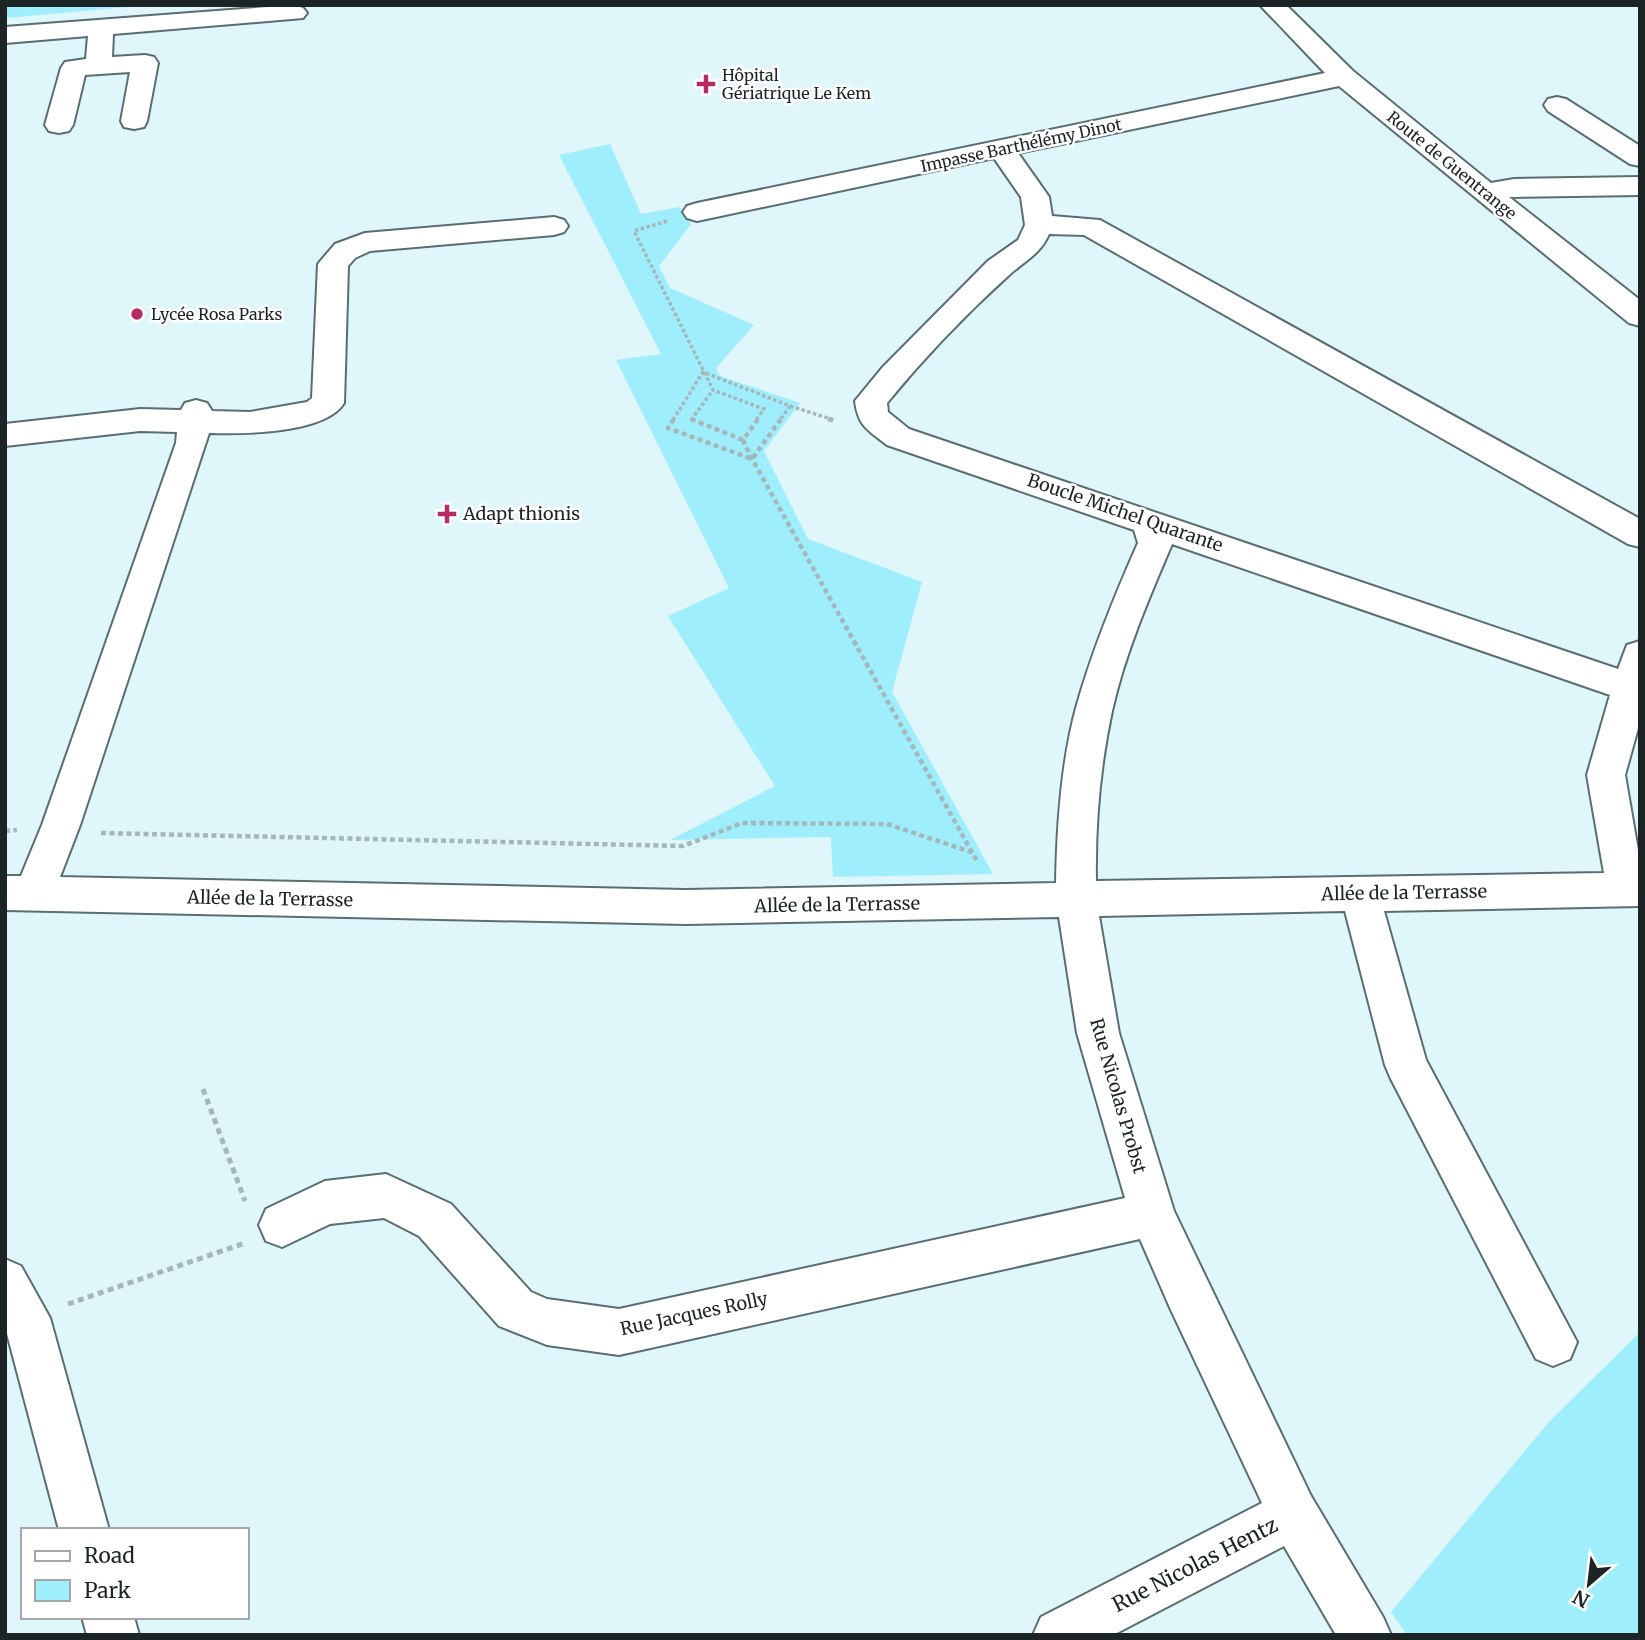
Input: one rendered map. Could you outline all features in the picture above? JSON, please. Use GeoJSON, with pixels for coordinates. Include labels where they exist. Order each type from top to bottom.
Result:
{"type":"FeatureCollection","features":[{"type":"Feature","properties":{"kind":"street","name":"Route de Guentrange"},"geometry":{"type":"LineString","coordinates":[[1272,5],[1345,77],[1640,316]]}},
{"type":"Feature","properties":{"kind":"street"},"geometry":{"type":"LineString","coordinates":[[5,35],[294,13]]}},
{"type":"Feature","properties":{"kind":"street"},"geometry":{"type":"LineString","coordinates":[[99,66],[101,27]]}},
{"type":"Feature","properties":{"kind":"street"},"geometry":{"type":"LineString","coordinates":[[59,125],[74,68],[145,63],[135,121]]}},
{"type":"Feature","properties":{"kind":"street","name":"Impasse Barthélémy Dinot"},"geometry":{"type":"LineString","coordinates":[[697,212],[1345,77]]}},
{"type":"Feature","properties":{"kind":"street"},"geometry":{"type":"LineString","coordinates":[[1557,105],[1640,158]]}},
{"type":"Feature","properties":{"kind":"street"},"geometry":{"type":"LineString","coordinates":[[1001,149],[1035,197],[1039,225],[1090,226],[1640,535]]}},
{"type":"Feature","properties":{"kind":"street"},"geometry":{"type":"LineString","coordinates":[[1486,193],[1514,188],[1640,186]]}},
{"type":"Feature","properties":{"kind":"street","name":"Boucle Michel Quarante"},"geometry":{"type":"LineString","coordinates":[[1039,225],[1030,245],[998,268],[871,401],[873,417],[898,437],[1147,520],[1634,671]]}},
{"type":"Feature","properties":{"kind":"street"},"geometry":{"type":"LineString","coordinates":[[5,435],[195,417],[250,424],[316,411],[328,403],[333,264],[345,251],[365,242],[554,226]]}},
{"type":"Feature","properties":{"kind":"street","name":"Allée de la Terrasse"},"geometry":{"type":"LineString","coordinates":[[195,417],[192,443],[61,825],[20,893],[686,907],[1634,889]]}},
{"type":"Feature","properties":{"kind":"street","name":"Rue Nicolas Probst"},"geometry":{"type":"LineString","coordinates":[[1147,520],[1155,543],[1122,617],[1094,710],[1076,825],[1076,899],[1098,1033],[1152,1214],[1187,1294],[1293,1514],[1365,1635]]}},
{"type":"Feature","properties":{"kind":"street"},"geometry":{"type":"LineString","coordinates":[[1634,671],[1606,775],[1618,854],[1634,889]]}},
{"type":"Feature","properties":{"kind":"street"},"geometry":{"type":"LineString","coordinates":[[1360,894],[1406,1065],[1553,1342]]}},
{"type":"Feature","properties":{"kind":"street","name":"Rue Jacques Rolly"},"geometry":{"type":"LineString","coordinates":[[270,1231],[325,1203],[386,1196],[435,1220],[515,1310],[547,1322],[619,1332],[1152,1214]]}},
{"type":"Feature","properties":{"kind":"street"},"geometry":{"type":"LineString","coordinates":[[16,1300],[84,1528]]}},
{"type":"Feature","properties":{"kind":"street","name":"Rue Nicolas Hentz"},"geometry":{"type":"LineString","coordinates":[[1059,1635],[1293,1514]]}},
{"type":"Feature","properties":{"kind":"path"},"geometry":{"type":"LineString","coordinates":[[697,212],[634,231],[713,390],[764,410],[743,440]]}},
{"type":"Feature","properties":{"kind":"path"},"geometry":{"type":"LineString","coordinates":[[703,372],[668,428],[752,458]]}},
{"type":"Feature","properties":{"kind":"path"},"geometry":{"type":"LineString","coordinates":[[703,372],[790,406],[752,458]]}},
{"type":"Feature","properties":{"kind":"path"},"geometry":{"type":"LineString","coordinates":[[713,390],[690,420],[743,440],[982,871]]}},
{"type":"Feature","properties":{"kind":"path"},"geometry":{"type":"LineString","coordinates":[[5,831],[61,825],[107,834],[683,846],[742,823],[887,824],[974,853]]}},
{"type":"Feature","properties":{"kind":"path"},"geometry":{"type":"LineString","coordinates":[[16,1300],[270,1231],[203,1089]]}},
{"type":"Feature","properties":{"kind":"green space"},"geometry":{"type":"Polygon","coordinates":[[[5,5],[151,5],[5,18],[5,5]]]}},
{"type":"Feature","properties":{"kind":"green space"},"geometry":{"type":"Polygon","coordinates":[[[610,144],[641,214],[680,207],[691,224],[659,266],[670,288],[754,325],[716,368],[720,376],[800,403],[764,451],[808,539],[922,582],[892,692],[993,874],[833,877],[831,837],[670,840],[775,786],[668,616],[729,588],[616,360],[661,354],[559,155],[610,144]]]}},
{"type":"Feature","properties":{"kind":"green space"},"geometry":{"type":"Polygon","coordinates":[[[1640,1332],[1640,1635],[1407,1635],[1391,1612],[1548,1423],[1640,1332]]]}},
{"type":"Feature","properties":{"kind":"place","name":"Hôpital Gériatrique Le Kem"},"geometry":{"type":"Point","coordinates":[706,84]}},
{"type":"Feature","properties":{"kind":"place","name":"Lycée Rosa Parks"},"geometry":{"type":"Point","coordinates":[137,314]}},
{"type":"Feature","properties":{"kind":"place","name":"Adapt thionis"},"geometry":{"type":"Point","coordinates":[447,514]}}]}
